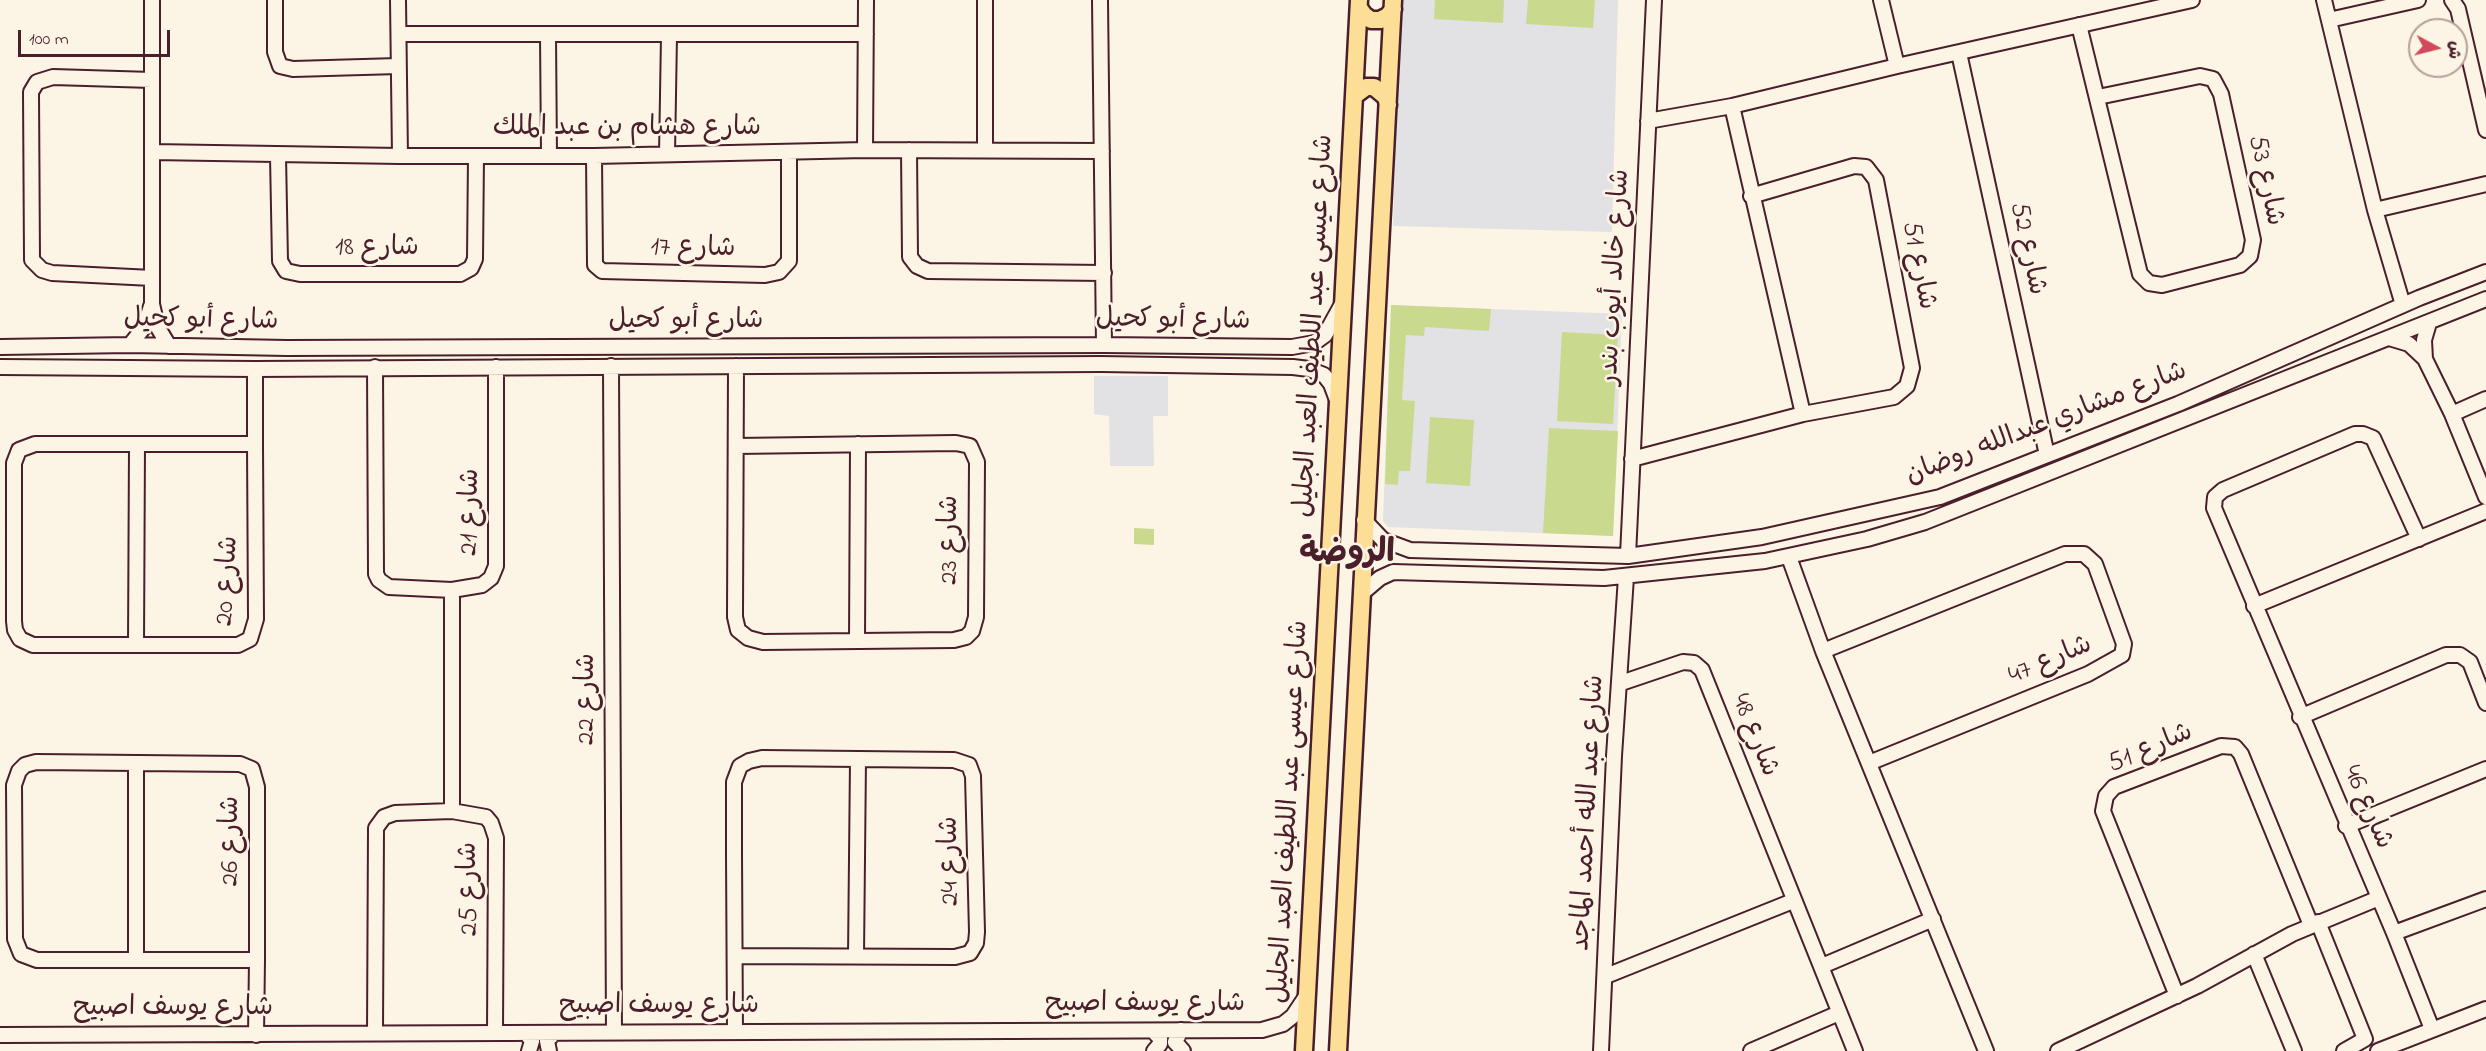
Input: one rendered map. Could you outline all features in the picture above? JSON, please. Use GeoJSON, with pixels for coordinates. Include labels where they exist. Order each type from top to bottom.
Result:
{"type":"FeatureCollection","features":[{"type":"Feature","properties":{"kind":"main road"},"geometry":{"type":"LineString","coordinates":[[1359,4],[1364,15],[1371,20],[1380,20],[1388,16],[1393,4]]}},
{"type":"Feature","properties":{"kind":"main road","name":"شارع عيسى عبد اللطيف العبد الجليل"},"geometry":{"type":"LineString","coordinates":[[1304,1051],[1359,4]]}},
{"type":"Feature","properties":{"kind":"main road"},"geometry":{"type":"LineString","coordinates":[[1338,1051],[1364,520],[1393,4]]}},
{"type":"Feature","properties":{"kind":"main road"},"geometry":{"type":"LineString","coordinates":[[1354,96],[1366,87],[1374,87],[1386,97],[1388,105]]}},
{"type":"Feature","properties":{"kind":"street"},"geometry":{"type":"LineString","coordinates":[[152,0],[152,304],[158,326],[169,346]]}},
{"type":"Feature","properties":{"kind":"street"},"geometry":{"type":"LineString","coordinates":[[275,0],[275,52],[280,66],[293,69],[398,66]]}},
{"type":"Feature","properties":{"kind":"street"},"geometry":{"type":"LineString","coordinates":[[398,0],[400,156]]}},
{"type":"Feature","properties":{"kind":"street"},"geometry":{"type":"LineString","coordinates":[[865,150],[866,0]]}},
{"type":"Feature","properties":{"kind":"street"},"geometry":{"type":"LineString","coordinates":[[985,0],[985,150]]}},
{"type":"Feature","properties":{"kind":"street"},"geometry":{"type":"LineString","coordinates":[[1100,0],[1104,345]]}},
{"type":"Feature","properties":{"kind":"street","name":"شارع خالد أيوب بندر"},"geometry":{"type":"LineString","coordinates":[[1628,556],[1654,0]]}},
{"type":"Feature","properties":{"kind":"street"},"geometry":{"type":"LineString","coordinates":[[1881,0],[1897,66]]}},
{"type":"Feature","properties":{"kind":"street"},"geometry":{"type":"LineString","coordinates":[[1648,121],[1732,106],[1897,66],[2192,0]]}},
{"type":"Feature","properties":{"kind":"street"},"geometry":{"type":"LineString","coordinates":[[2324,0],[2375,210],[2403,305]]}},
{"type":"Feature","properties":{"kind":"street"},"geometry":{"type":"LineString","coordinates":[[2329,20],[2418,0]]}},
{"type":"Feature","properties":{"kind":"street"},"geometry":{"type":"LineString","coordinates":[[2452,0],[2458,9],[2486,130]]}},
{"type":"Feature","properties":{"kind":"street","name":"شارع 53"},"geometry":{"type":"LineString","coordinates":[[2079,25],[2140,274],[2150,283],[2162,285],[2240,265],[2250,256],[2253,240],[2221,94],[2213,79],[2200,76],[2098,97]]}},
{"type":"Feature","properties":{"kind":"street"},"geometry":{"type":"LineString","coordinates":[[399,34],[669,36],[866,34]]}},
{"type":"Feature","properties":{"kind":"street"},"geometry":{"type":"LineString","coordinates":[[548,35],[549,156]]}},
{"type":"Feature","properties":{"kind":"street"},"geometry":{"type":"LineString","coordinates":[[667,153],[669,36]]}},
{"type":"Feature","properties":{"kind":"street","name":"شارع 52"},"geometry":{"type":"LineString","coordinates":[[1959,53],[2047,455]]}},
{"type":"Feature","properties":{"kind":"street"},"geometry":{"type":"LineString","coordinates":[[152,80],[53,77],[37,82],[31,92],[32,260],[42,270],[52,273],[152,278]]}},
{"type":"Feature","properties":{"kind":"street"},"geometry":{"type":"LineString","coordinates":[[1732,106],[1803,414]]}},
{"type":"Feature","properties":{"kind":"street","name":"شارع هشام بن عبد الملك"},"geometry":{"type":"LineString","coordinates":[[152,152],[278,156],[594,156],[865,150],[1102,151]]}},
{"type":"Feature","properties":{"kind":"street"},"geometry":{"type":"LineString","coordinates":[[909,150],[910,258],[917,266],[928,271],[1104,273]]}},
{"type":"Feature","properties":{"kind":"street","name":"شارع 17"},"geometry":{"type":"LineString","coordinates":[[594,156],[595,265],[602,272],[765,275],[779,272],[789,261],[789,153]]}},
{"type":"Feature","properties":{"kind":"street","name":"شارع 18"},"geometry":{"type":"LineString","coordinates":[[278,156],[280,261],[286,271],[300,274],[460,274],[471,268],[475,259],[476,156]]}},
{"type":"Feature","properties":{"kind":"street","name":"شارع 51"},"geometry":{"type":"LineString","coordinates":[[1632,459],[1803,414],[1894,397],[1907,386],[1912,368],[1876,180],[1866,167],[1854,166],[1751,196]]}},
{"type":"Feature","properties":{"kind":"street"},"geometry":{"type":"LineString","coordinates":[[2375,210],[2486,184]]}},
{"type":"Feature","properties":{"kind":"street","name":"شارع مشاري عبدالله روضان"},"geometry":{"type":"LineString","coordinates":[[1364,520],[1375,533],[1395,546],[1410,550],[1628,556],[1762,537],[1940,497],[2232,380],[2403,305],[2485,273]]}},
{"type":"Feature","properties":{"kind":"street","name":"شارع أبو كحيل"},"geometry":{"type":"LineString","coordinates":[[0,347],[1104,345],[1283,347],[1307,345],[1325,335],[1337,317],[1343,295]]}},
{"type":"Feature","properties":{"kind":"street","name":"شارع مشاري عبدالله روضان"},"geometry":{"type":"LineString","coordinates":[[1361,594],[1380,578],[1393,572],[1604,579],[1789,557],[1867,539],[1925,522],[2486,299]]}},
{"type":"Feature","properties":{"kind":"street"},"geometry":{"type":"LineString","coordinates":[[130,345],[145,326],[152,304]]}},
{"type":"Feature","properties":{"kind":"street"},"geometry":{"type":"LineString","coordinates":[[2425,359],[2424,340],[2429,323]]}},
{"type":"Feature","properties":{"kind":"street"},"geometry":{"type":"LineString","coordinates":[[2389,338],[2409,344],[2425,359],[2452,414],[2486,497]]}},
{"type":"Feature","properties":{"kind":"street"},"geometry":{"type":"LineString","coordinates":[[850,346],[856,353],[854,362],[850,364]]}},
{"type":"Feature","properties":{"kind":"street"},"geometry":{"type":"LineString","coordinates":[[876,346],[872,353],[876,364]]}},
{"type":"Feature","properties":{"kind":"street"},"geometry":{"type":"LineString","coordinates":[[528,367],[534,358],[529,347]]}},
{"type":"Feature","properties":{"kind":"street"},"geometry":{"type":"LineString","coordinates":[[554,347],[548,354],[550,364],[554,366]]}},
{"type":"Feature","properties":{"kind":"street"},"geometry":{"type":"LineString","coordinates":[[1282,366],[1287,357],[1283,347]]}},
{"type":"Feature","properties":{"kind":"street"},"geometry":{"type":"LineString","coordinates":[[287,348],[296,355],[294,365],[290,368]]}},
{"type":"Feature","properties":{"kind":"street"},"geometry":{"type":"LineString","coordinates":[[311,348],[306,359],[313,368]]}},
{"type":"Feature","properties":{"kind":"street"},"geometry":{"type":"LineString","coordinates":[[2274,361],[2262,370],[2261,380],[2277,384]]}},
{"type":"Feature","properties":{"kind":"street","name":"شارع أبو كحيل"},"geometry":{"type":"LineString","coordinates":[[0,367],[255,369],[850,364],[1282,366],[1309,369],[1324,375],[1334,390],[1338,407]]}},
{"type":"Feature","properties":{"kind":"street","name":"شارع 22"},"geometry":{"type":"LineString","coordinates":[[611,366],[614,1032]]}},
{"type":"Feature","properties":{"kind":"street","name":"شارع 23"},"geometry":{"type":"LineString","coordinates":[[736,366],[735,616],[738,630],[748,638],[759,642],[954,640],[966,637],[972,631],[976,616],[977,462],[973,449],[961,443],[736,446]]}},
{"type":"Feature","properties":{"kind":"street","name":"شارع 21"},"geometry":{"type":"LineString","coordinates":[[375,368],[375,574],[379,580],[389,586],[452,591],[482,585],[491,578],[496,566],[495,367]]}},
{"type":"Feature","properties":{"kind":"street","name":"شارع 20"},"geometry":{"type":"LineString","coordinates":[[255,369],[256,619],[253,637],[238,645],[30,645],[16,634],[14,463],[19,450],[31,445],[255,444]]}},
{"type":"Feature","properties":{"kind":"street"},"geometry":{"type":"LineString","coordinates":[[2232,380],[2240,388],[2239,399]]}},
{"type":"Feature","properties":{"kind":"street"},"geometry":{"type":"LineString","coordinates":[[2452,414],[2486,399]]}},
{"type":"Feature","properties":{"kind":"street","name":"شارع 46"},"geometry":{"type":"LineString","coordinates":[[2419,539],[2373,438],[2355,434],[2223,490],[2215,497],[2214,508],[2346,826],[2394,933],[2432,1029]]}},
{"type":"Feature","properties":{"kind":"street"},"geometry":{"type":"LineString","coordinates":[[857,641],[858,444]]}},
{"type":"Feature","properties":{"kind":"street"},"geometry":{"type":"LineString","coordinates":[[136,645],[137,445]]}},
{"type":"Feature","properties":{"kind":"street"},"geometry":{"type":"LineString","coordinates":[[1892,508],[1887,518],[1891,528],[1896,531]]}},
{"type":"Feature","properties":{"kind":"street"},"geometry":{"type":"LineString","coordinates":[[2254,606],[2486,511]]}},
{"type":"Feature","properties":{"kind":"street"},"geometry":{"type":"LineString","coordinates":[[1861,515],[1867,516],[1875,525],[1875,531],[1867,539]]}},
{"type":"Feature","properties":{"kind":"street"},"geometry":{"type":"LineString","coordinates":[[1503,553],[1496,562],[1505,574]]}},
{"type":"Feature","properties":{"kind":"street","name":"شارع 47"},"geometry":{"type":"LineString","coordinates":[[1823,651],[2065,554],[2084,554],[2095,564],[2124,644],[2122,656],[2088,674],[1869,763]]}},
{"type":"Feature","properties":{"kind":"street"},"geometry":{"type":"LineString","coordinates":[[1789,557],[1823,651],[1986,1051]]}},
{"type":"Feature","properties":{"kind":"street","name":"شارع عبد الله أحمد الماجد"},"geometry":{"type":"LineString","coordinates":[[1601,1051],[1614,756],[1621,683],[1626,577]]}},
{"type":"Feature","properties":{"kind":"street"},"geometry":{"type":"LineString","coordinates":[[452,591],[452,811]]}},
{"type":"Feature","properties":{"kind":"street"},"geometry":{"type":"LineString","coordinates":[[2300,717],[2446,655],[2460,655],[2470,662],[2486,704]]}},
{"type":"Feature","properties":{"kind":"street","name":"شارع 48"},"geometry":{"type":"LineString","coordinates":[[1621,683],[1683,662],[1694,663],[1702,670],[1855,1051]]}},
{"type":"Feature","properties":{"kind":"street","name":"شارع 51"},"geometry":{"type":"LineString","coordinates":[[2177,996],[2103,811],[2106,796],[2114,787],[2221,746],[2235,747],[2241,754],[2314,924]]}},
{"type":"Feature","properties":{"kind":"street","name":"شارع 24"},"geometry":{"type":"LineString","coordinates":[[735,956],[964,956],[974,948],[977,932],[973,776],[970,767],[962,761],[954,760],[755,759],[744,763],[737,770],[734,782],[735,1032]]}},
{"type":"Feature","properties":{"kind":"street"},"geometry":{"type":"LineString","coordinates":[[856,956],[858,760]]}},
{"type":"Feature","properties":{"kind":"street","name":"شارع 26"},"geometry":{"type":"LineString","coordinates":[[256,960],[37,960],[27,958],[19,951],[15,939],[14,785],[19,771],[33,763],[136,763],[240,764],[248,766],[254,772],[257,787],[256,1035]]}},
{"type":"Feature","properties":{"kind":"street"},"geometry":{"type":"LineString","coordinates":[[136,763],[136,960]]}},
{"type":"Feature","properties":{"kind":"street"},"geometry":{"type":"LineString","coordinates":[[2346,826],[2486,769]]}},
{"type":"Feature","properties":{"kind":"street","name":"شارع 25"},"geometry":{"type":"LineString","coordinates":[[375,1033],[376,828],[384,817],[395,813],[452,811],[486,817],[491,823],[496,838],[495,1033]]}},
{"type":"Feature","properties":{"kind":"street"},"geometry":{"type":"LineString","coordinates":[[2058,1051],[2177,996],[2314,924],[2379,898]]}},
{"type":"Feature","properties":{"kind":"street"},"geometry":{"type":"LineString","coordinates":[[2394,933],[2486,898]]}},
{"type":"Feature","properties":{"kind":"street"},"geometry":{"type":"LineString","coordinates":[[1606,976],[1793,901]]}},
{"type":"Feature","properties":{"kind":"street"},"geometry":{"type":"LineString","coordinates":[[1822,966],[1933,919]]}},
{"type":"Feature","properties":{"kind":"street"},"geometry":{"type":"LineString","coordinates":[[2314,924],[2365,1039],[2344,1051]]}},
{"type":"Feature","properties":{"kind":"street"},"geometry":{"type":"LineString","coordinates":[[2254,954],[2294,1051]]}},
{"type":"Feature","properties":{"kind":"street","name":"شارع يوسف اصبيح"},"geometry":{"type":"LineString","coordinates":[[0,1035],[1153,1031],[1274,1028],[1293,1016],[1305,998]]}},
{"type":"Feature","properties":{"kind":"street"},"geometry":{"type":"LineString","coordinates":[[2378,1051],[2486,1009]]}},
{"type":"Feature","properties":{"kind":"street"},"geometry":{"type":"LineString","coordinates":[[1750,1051],[1839,1012]]}},
{"type":"Feature","properties":{"kind":"street"},"geometry":{"type":"LineString","coordinates":[[1181,1030],[1175,1042],[1183,1051]]}},
{"type":"Feature","properties":{"kind":"street"},"geometry":{"type":"LineString","coordinates":[[1153,1031],[1160,1038],[1160,1044],[1154,1051]]}},
{"type":"Feature","properties":{"kind":"street"},"geometry":{"type":"LineString","coordinates":[[526,1033],[532,1041],[530,1051]]}},
{"type":"Feature","properties":{"kind":"street"},"geometry":{"type":"LineString","coordinates":[[549,1051],[547,1041],[554,1033]]}},
{"type":"Feature","properties":{"kind":"shaded area"},"geometry":{"type":"Polygon","coordinates":[[[1399,0],[1618,0],[1612,232],[1393,226],[1399,0]]]}},
{"type":"Feature","properties":{"kind":"shaded area"},"geometry":{"type":"Polygon","coordinates":[[[1391,305],[1622,314],[1613,536],[1388,527],[1383,521],[1391,305]]]}},
{"type":"Feature","properties":{"kind":"shaded area"},"geometry":{"type":"Polygon","coordinates":[[[1094,376],[1168,376],[1168,416],[1153,416],[1154,466],[1110,466],[1109,416],[1094,414],[1094,376]]]}},
{"type":"Feature","properties":{"kind":"green space"},"geometry":{"type":"Polygon","coordinates":[[[1435,0],[1504,0],[1503,23],[1434,19],[1435,0]]]}},
{"type":"Feature","properties":{"kind":"green space"},"geometry":{"type":"Polygon","coordinates":[[[1528,0],[1595,0],[1593,28],[1526,24],[1528,0]]]}},
{"type":"Feature","properties":{"kind":"green space"},"geometry":{"type":"Polygon","coordinates":[[[1391,305],[1491,309],[1489,331],[1425,327],[1424,336],[1406,335],[1402,400],[1415,401],[1410,471],[1399,471],[1398,485],[1385,484],[1391,305]]]}},
{"type":"Feature","properties":{"kind":"green space"},"geometry":{"type":"Polygon","coordinates":[[[1562,332],[1618,335],[1613,424],[1557,421],[1562,332]]]}},
{"type":"Feature","properties":{"kind":"green space"},"geometry":{"type":"Polygon","coordinates":[[[1430,417],[1474,420],[1470,486],[1426,483],[1430,417]]]}},
{"type":"Feature","properties":{"kind":"green space"},"geometry":{"type":"Polygon","coordinates":[[[1549,428],[1618,431],[1613,536],[1543,533],[1549,428]]]}},
{"type":"Feature","properties":{"kind":"green space"},"geometry":{"type":"Polygon","coordinates":[[[1134,528],[1154,529],[1154,545],[1134,544],[1134,528]]]}},
{"type":"Feature","properties":{"kind":"district","name":"الروضة"},"geometry":{"type":"Point","coordinates":[1347,556]}}]}
